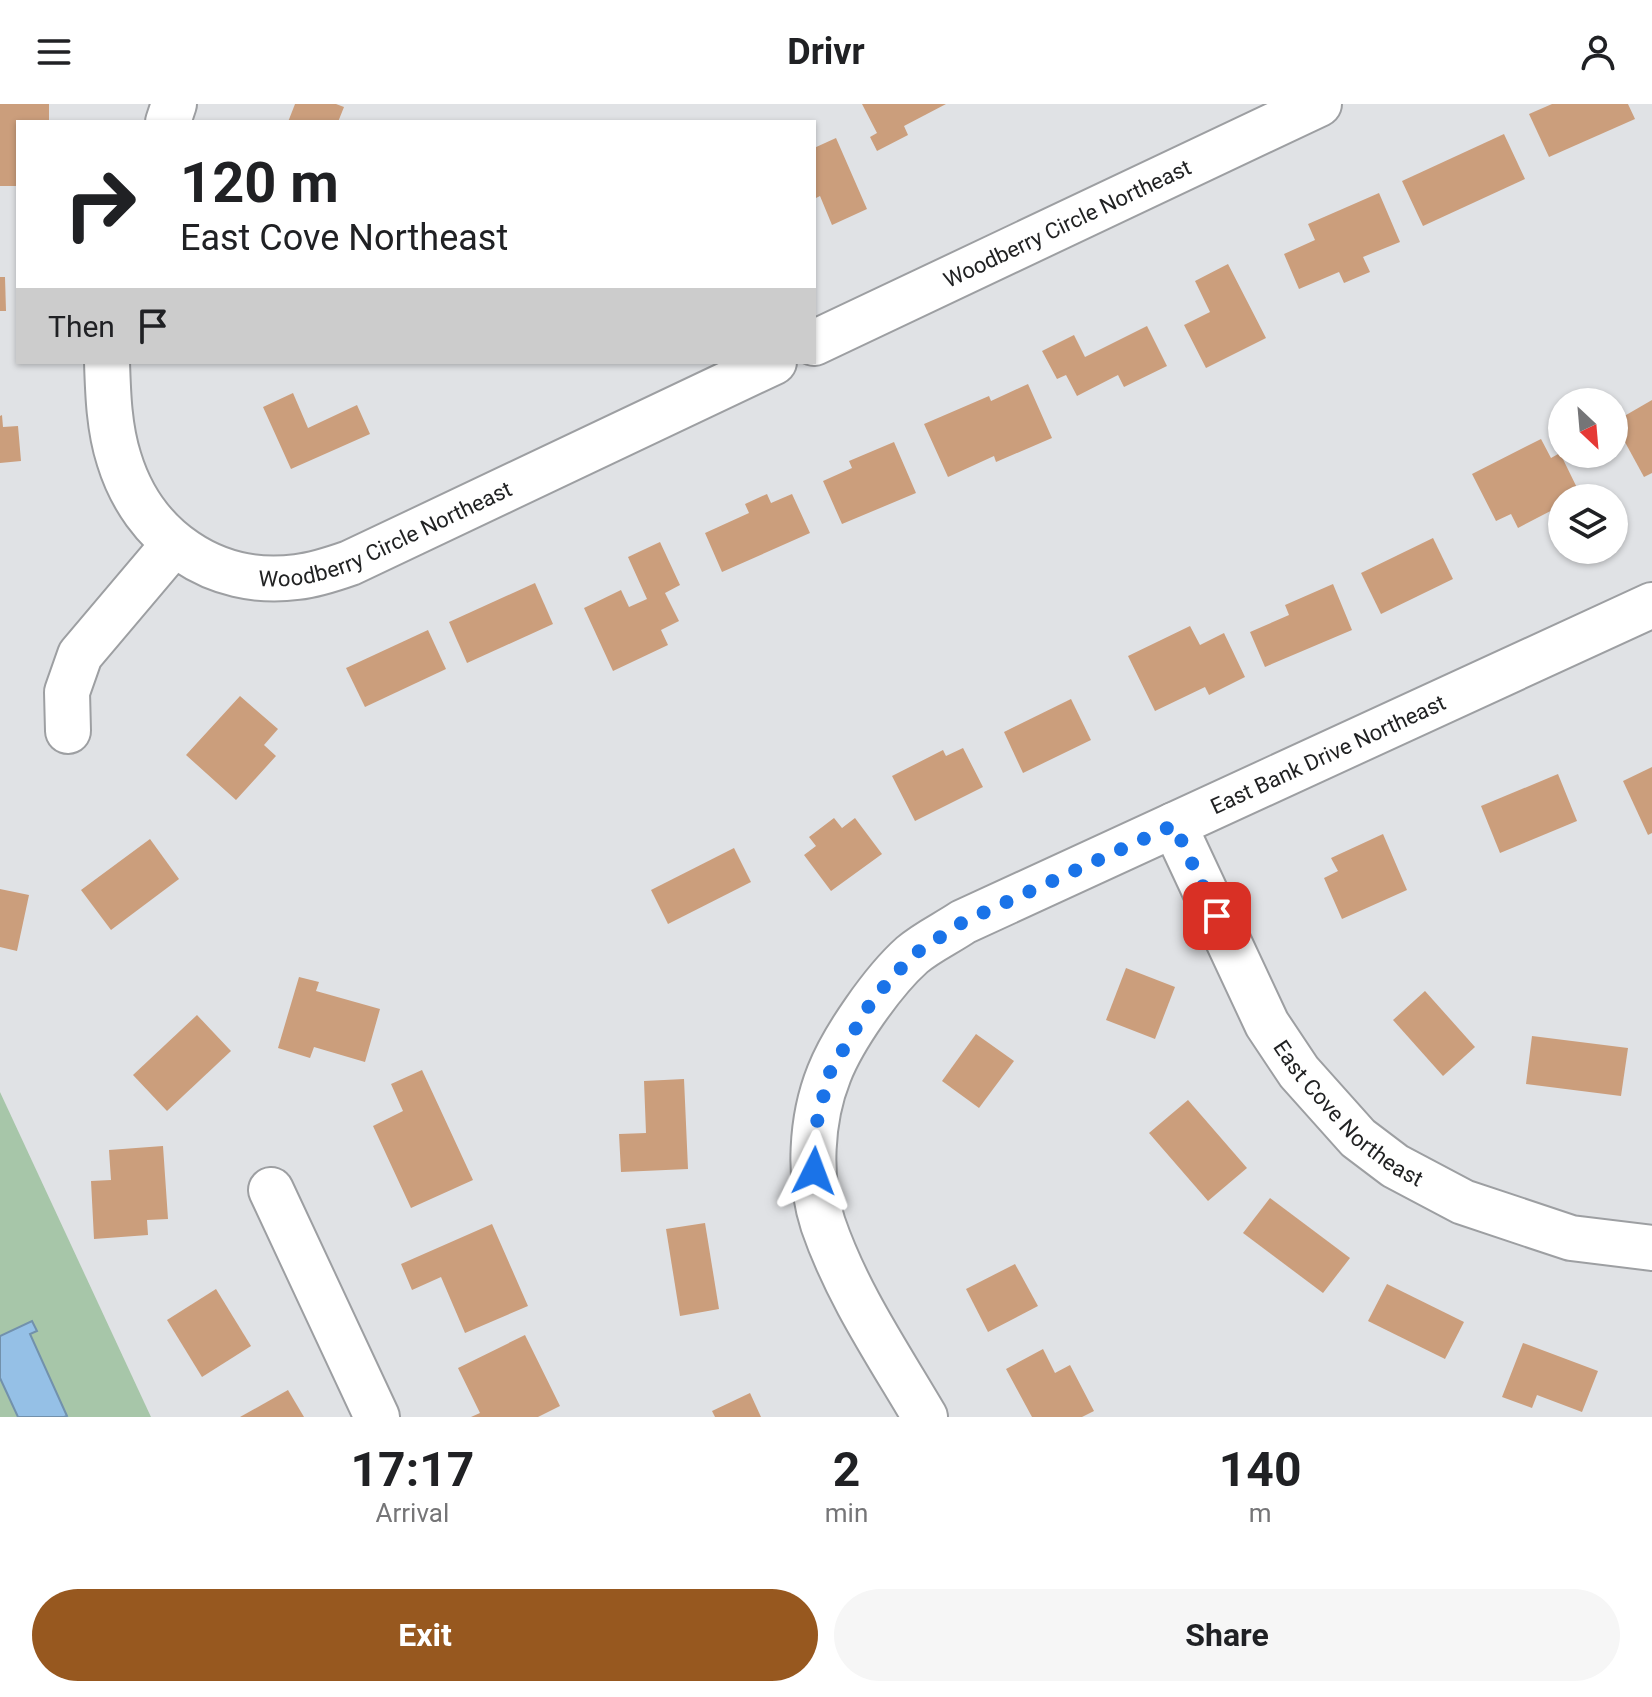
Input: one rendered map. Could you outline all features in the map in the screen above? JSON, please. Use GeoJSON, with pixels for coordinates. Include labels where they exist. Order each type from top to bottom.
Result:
{"type":"FeatureCollection","features":[{"type":"Feature","properties":{"kind":"street","name":"Woodberry Circle Northeast"},"geometry":{"type":"LineString","coordinates":[[816,342],[1319,104]]}},
{"type":"Feature","properties":{"kind":"street","name":"Woodberry Circle Northeast"},"geometry":{"type":"LineString","coordinates":[[107,364],[111,423],[119,459],[135,498],[150,523],[173,545],[216,567],[262,578],[296,578],[350,563],[770,364]]}},
{"type":"Feature","properties":{"kind":"street"},"geometry":{"type":"LineString","coordinates":[[68,731],[67,692],[80,655],[173,545]]}},
{"type":"Feature","properties":{"kind":"street","name":"East Bank Drive Northeast"},"geometry":{"type":"LineString","coordinates":[[925,1417],[852,1294],[822,1221],[814,1171],[817,1122],[829,1074],[873,999],[913,955],[963,922],[1652,605]]}},
{"type":"Feature","properties":{"kind":"street","name":"East Cove Northeast"},"geometry":{"type":"LineString","coordinates":[[1174,825],[1267,1024],[1299,1072],[1358,1138],[1395,1166],[1463,1202],[1571,1238],[1652,1248]]}},
{"type":"Feature","properties":{"kind":"street"},"geometry":{"type":"LineString","coordinates":[[271,1190],[377,1417]]}},
{"type":"Feature","properties":{"kind":"green space"},"geometry":{"type":"Polygon","coordinates":[[[0,1092],[151,1417],[0,1417],[0,1092]]]}},
{"type":"Feature","properties":{"kind":"water"},"geometry":{"type":"Polygon","coordinates":[[[32,1321],[37,1331],[30,1334],[67,1416],[18,1417],[0,1378],[0,1336],[32,1321]]]}},
{"type":"Feature","properties":{"kind":"building"},"geometry":{"type":"Polygon","coordinates":[[[0,104],[49,104],[49,120],[16,120],[16,186],[0,186],[0,104]]]}},
{"type":"Feature","properties":{"kind":"building"},"geometry":{"type":"Polygon","coordinates":[[[295,104],[336,104],[344,107],[339,120],[289,120],[295,104]]]}},
{"type":"Feature","properties":{"kind":"building"},"geometry":{"type":"Polygon","coordinates":[[[862,104],[946,104],[904,126],[908,135],[877,151],[870,137],[877,133],[862,104]]]}},
{"type":"Feature","properties":{"kind":"building"},"geometry":{"type":"Polygon","coordinates":[[[1552,104],[1628,104],[1635,119],[1549,157],[1529,114],[1552,104]]]}},
{"type":"Feature","properties":{"kind":"building"},"geometry":{"type":"Polygon","coordinates":[[[1504,134],[1525,179],[1423,226],[1402,181],[1504,134]]]}},
{"type":"Feature","properties":{"kind":"building"},"geometry":{"type":"Polygon","coordinates":[[[836,138],[867,209],[832,225],[820,196],[816,198],[816,147],[836,138]]]}},
{"type":"Feature","properties":{"kind":"building"},"geometry":{"type":"Polygon","coordinates":[[[1379,193],[1400,242],[1363,257],[1370,272],[1344,283],[1339,272],[1299,289],[1284,254],[1315,240],[1308,224],[1379,193]]]}},
{"type":"Feature","properties":{"kind":"building"},"geometry":{"type":"Polygon","coordinates":[[[1228,264],[1266,338],[1206,368],[1184,325],[1210,312],[1195,281],[1228,264]]]}},
{"type":"Feature","properties":{"kind":"building"},"geometry":{"type":"Polygon","coordinates":[[[0,277],[5,277],[6,311],[0,311],[0,277]]]}},
{"type":"Feature","properties":{"kind":"building"},"geometry":{"type":"Polygon","coordinates":[[[1147,326],[1167,366],[1124,387],[1118,375],[1077,396],[1066,375],[1057,379],[1042,351],[1074,335],[1085,357],[1147,326]]]}},
{"type":"Feature","properties":{"kind":"building"},"geometry":{"type":"Polygon","coordinates":[[[1028,384],[1052,438],[996,462],[994,456],[948,477],[924,424],[989,396],[991,401],[1028,384]]]}},
{"type":"Feature","properties":{"kind":"building"},"geometry":{"type":"Polygon","coordinates":[[[293,393],[308,428],[357,405],[370,434],[291,469],[263,407],[293,393]]]}},
{"type":"Feature","properties":{"kind":"building"},"geometry":{"type":"Polygon","coordinates":[[[1652,400],[1652,473],[1644,477],[1628,448],[1628,414],[1652,400]]]}},
{"type":"Feature","properties":{"kind":"building"},"geometry":{"type":"Polygon","coordinates":[[[2,415],[3,427],[18,426],[21,461],[0,463],[2,415]]]}},
{"type":"Feature","properties":{"kind":"building"},"geometry":{"type":"Polygon","coordinates":[[[1541,439],[1548,452],[1548,468],[1567,468],[1575,484],[1548,484],[1548,512],[1518,528],[1511,514],[1496,521],[1472,474],[1541,439]]]}},
{"type":"Feature","properties":{"kind":"building"},"geometry":{"type":"Polygon","coordinates":[[[894,442],[916,493],[842,524],[823,481],[852,468],[849,461],[894,442]]]}},
{"type":"Feature","properties":{"kind":"building"},"geometry":{"type":"Polygon","coordinates":[[[767,494],[771,503],[792,494],[810,533],[722,572],[705,533],[749,513],[745,504],[767,494]]]}},
{"type":"Feature","properties":{"kind":"building"},"geometry":{"type":"Polygon","coordinates":[[[1433,538],[1453,579],[1381,614],[1361,573],[1433,538]]]}},
{"type":"Feature","properties":{"kind":"building"},"geometry":{"type":"Polygon","coordinates":[[[660,542],[680,585],[665,593],[679,621],[661,630],[668,645],[613,671],[584,608],[621,590],[629,607],[647,599],[628,557],[660,542]]]}},
{"type":"Feature","properties":{"kind":"building"},"geometry":{"type":"Polygon","coordinates":[[[535,583],[553,624],[467,663],[449,622],[535,583]]]}},
{"type":"Feature","properties":{"kind":"building"},"geometry":{"type":"Polygon","coordinates":[[[1333,584],[1352,630],[1265,667],[1250,632],[1289,615],[1285,605],[1333,584]]]}},
{"type":"Feature","properties":{"kind":"building"},"geometry":{"type":"Polygon","coordinates":[[[1190,626],[1200,645],[1224,633],[1245,677],[1209,695],[1205,687],[1155,711],[1128,656],[1190,626]]]}},
{"type":"Feature","properties":{"kind":"building"},"geometry":{"type":"Polygon","coordinates":[[[428,630],[446,669],[365,707],[346,668],[428,630]]]}},
{"type":"Feature","properties":{"kind":"building"},"geometry":{"type":"Polygon","coordinates":[[[240,696],[278,729],[264,745],[276,756],[236,800],[186,755],[240,696]]]}},
{"type":"Feature","properties":{"kind":"building"},"geometry":{"type":"Polygon","coordinates":[[[1071,699],[1091,740],[1023,773],[1004,732],[1071,699]]]}},
{"type":"Feature","properties":{"kind":"building"},"geometry":{"type":"Polygon","coordinates":[[[963,748],[983,787],[915,821],[892,776],[943,750],[946,756],[963,748]]]}},
{"type":"Feature","properties":{"kind":"building"},"geometry":{"type":"Polygon","coordinates":[[[1652,767],[1652,833],[1648,835],[1623,781],[1652,767]]]}},
{"type":"Feature","properties":{"kind":"building"},"geometry":{"type":"Polygon","coordinates":[[[1558,774],[1577,821],[1500,853],[1481,806],[1558,774]]]}},
{"type":"Feature","properties":{"kind":"building"},"geometry":{"type":"Polygon","coordinates":[[[834,818],[842,828],[855,818],[882,854],[831,891],[804,855],[816,846],[809,837],[834,818]]]}},
{"type":"Feature","properties":{"kind":"building"},"geometry":{"type":"Polygon","coordinates":[[[1383,834],[1407,890],[1342,919],[1324,878],[1338,871],[1331,858],[1383,834]]]}},
{"type":"Feature","properties":{"kind":"building"},"geometry":{"type":"Polygon","coordinates":[[[150,839],[179,879],[111,930],[81,890],[150,839]]]}},
{"type":"Feature","properties":{"kind":"building"},"geometry":{"type":"Polygon","coordinates":[[[734,848],[751,882],[668,924],[651,890],[734,848]]]}},
{"type":"Feature","properties":{"kind":"building"},"geometry":{"type":"Polygon","coordinates":[[[0,889],[29,895],[17,951],[0,947],[0,889]]]}},
{"type":"Feature","properties":{"kind":"building"},"geometry":{"type":"Polygon","coordinates":[[[1126,968],[1175,987],[1155,1039],[1106,1020],[1126,968]]]}},
{"type":"Feature","properties":{"kind":"building"},"geometry":{"type":"Polygon","coordinates":[[[299,977],[319,982],[316,991],[380,1009],[365,1062],[314,1047],[310,1058],[278,1048],[299,977]]]}},
{"type":"Feature","properties":{"kind":"building"},"geometry":{"type":"Polygon","coordinates":[[[1425,991],[1475,1047],[1443,1076],[1393,1020],[1425,991]]]}},
{"type":"Feature","properties":{"kind":"building"},"geometry":{"type":"Polygon","coordinates":[[[197,1015],[231,1051],[167,1111],[133,1075],[197,1015]]]}},
{"type":"Feature","properties":{"kind":"building"},"geometry":{"type":"Polygon","coordinates":[[[976,1034],[1014,1061],[979,1108],[942,1081],[976,1034]]]}},
{"type":"Feature","properties":{"kind":"building"},"geometry":{"type":"Polygon","coordinates":[[[1532,1036],[1628,1048],[1621,1096],[1526,1084],[1532,1036]]]}},
{"type":"Feature","properties":{"kind":"building"},"geometry":{"type":"Polygon","coordinates":[[[422,1070],[473,1180],[411,1208],[373,1126],[403,1111],[391,1084],[422,1070]]]}},
{"type":"Feature","properties":{"kind":"building"},"geometry":{"type":"Polygon","coordinates":[[[684,1079],[688,1169],[621,1172],[619,1134],[646,1133],[644,1081],[684,1079]]]}},
{"type":"Feature","properties":{"kind":"building"},"geometry":{"type":"Polygon","coordinates":[[[1188,1100],[1247,1168],[1208,1201],[1149,1133],[1188,1100]]]}},
{"type":"Feature","properties":{"kind":"building"},"geometry":{"type":"Polygon","coordinates":[[[163,1146],[168,1219],[147,1220],[148,1235],[94,1239],[91,1181],[111,1180],[109,1150],[163,1146]]]}},
{"type":"Feature","properties":{"kind":"building"},"geometry":{"type":"Polygon","coordinates":[[[1270,1198],[1350,1258],[1323,1293],[1243,1233],[1270,1198]]]}},
{"type":"Feature","properties":{"kind":"building"},"geometry":{"type":"Polygon","coordinates":[[[705,1223],[719,1309],[680,1316],[666,1229],[705,1223]]]}},
{"type":"Feature","properties":{"kind":"building"},"geometry":{"type":"Polygon","coordinates":[[[492,1224],[528,1306],[465,1333],[441,1277],[412,1290],[401,1264],[492,1224]]]}},
{"type":"Feature","properties":{"kind":"building"},"geometry":{"type":"Polygon","coordinates":[[[1015,1264],[1038,1306],[988,1332],[966,1289],[1015,1264]]]}},
{"type":"Feature","properties":{"kind":"building"},"geometry":{"type":"Polygon","coordinates":[[[1387,1284],[1464,1322],[1445,1359],[1368,1321],[1387,1284]]]}},
{"type":"Feature","properties":{"kind":"building"},"geometry":{"type":"Polygon","coordinates":[[[216,1289],[251,1346],[202,1377],[167,1320],[216,1289]]]}},
{"type":"Feature","properties":{"kind":"building"},"geometry":{"type":"Polygon","coordinates":[[[525,1335],[560,1406],[538,1417],[471,1417],[480,1413],[458,1368],[525,1335]]]}},
{"type":"Feature","properties":{"kind":"building"},"geometry":{"type":"Polygon","coordinates":[[[1523,1343],[1598,1371],[1582,1412],[1537,1395],[1532,1408],[1502,1397],[1523,1343]]]}},
{"type":"Feature","properties":{"kind":"building"},"geometry":{"type":"Polygon","coordinates":[[[1043,1349],[1055,1373],[1070,1365],[1094,1411],[1082,1417],[1032,1417],[1006,1369],[1043,1349]]]}},
{"type":"Feature","properties":{"kind":"building"},"geometry":{"type":"Polygon","coordinates":[[[288,1390],[304,1417],[240,1417],[288,1390]]]}},
{"type":"Feature","properties":{"kind":"building"},"geometry":{"type":"Polygon","coordinates":[[[750,1393],[761,1417],[715,1417],[712,1411],[750,1393]]]}},
{"type":"Feature","properties":{"kind":"route"},"geometry":{"type":"LineString","coordinates":[[814,1171],[817,1122],[829,1074],[848,1039],[873,999],[913,955],[963,922],[1174,825],[1217,916]]}}]}
